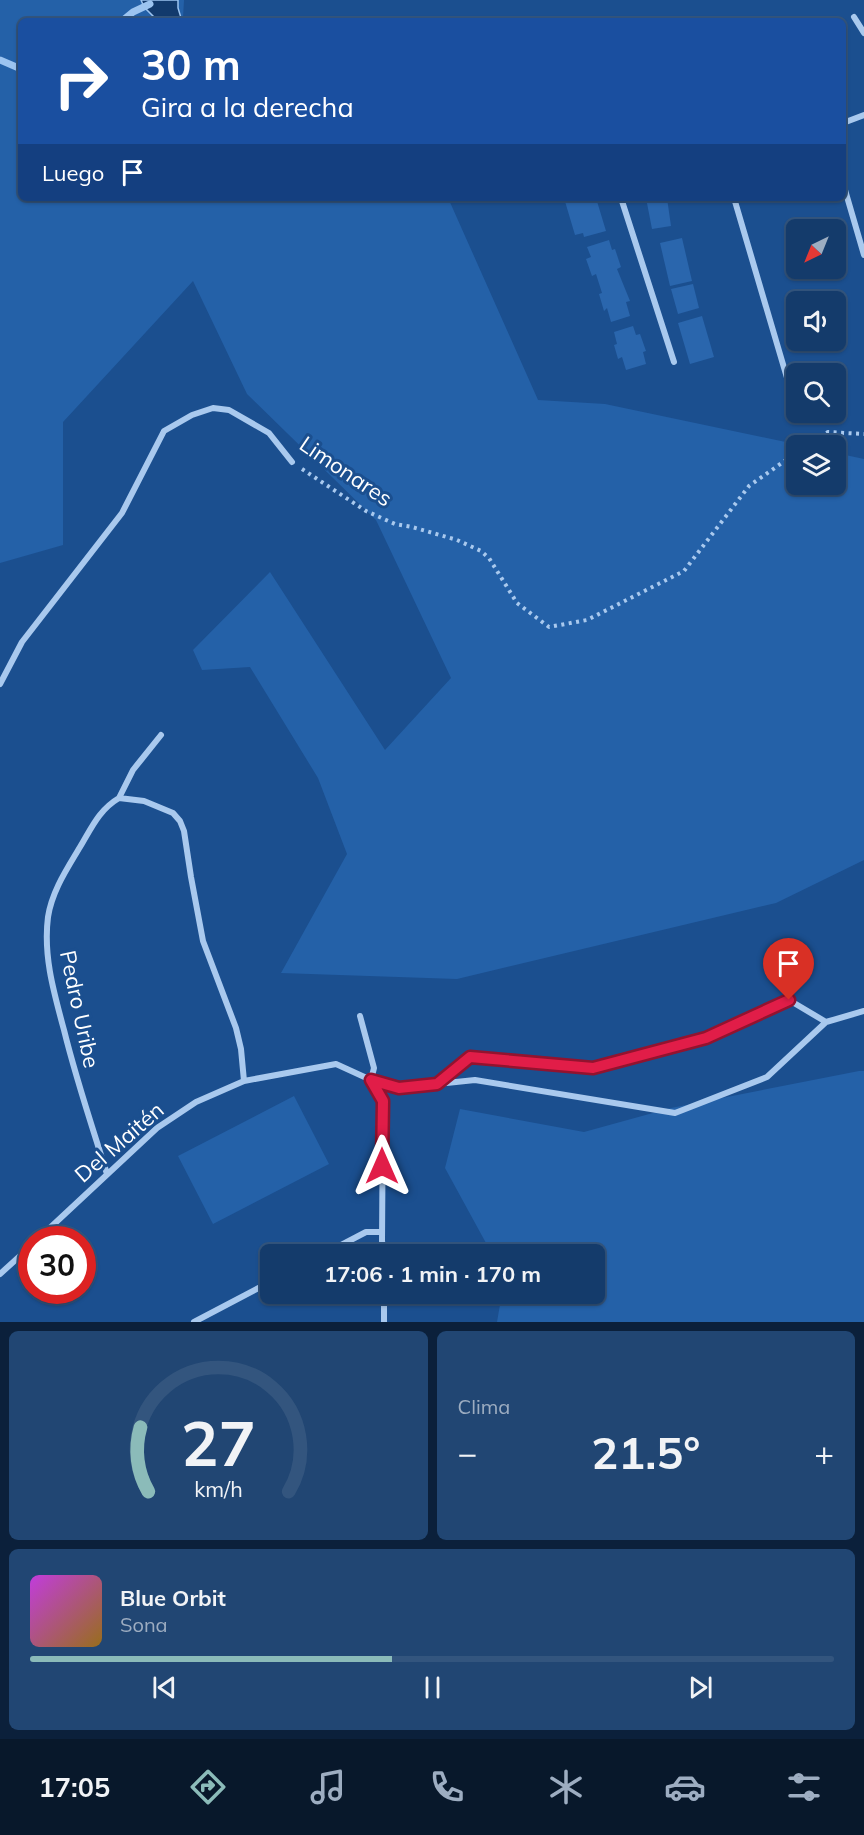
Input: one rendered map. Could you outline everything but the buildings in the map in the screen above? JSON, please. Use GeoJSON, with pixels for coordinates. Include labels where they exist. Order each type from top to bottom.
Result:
{"type":"FeatureCollection","features":[{"type":"Feature","properties":{"kind":"street"},"geometry":{"type":"LineString","coordinates":[[854,17],[864,33]]}},
{"type":"Feature","properties":{"kind":"street"},"geometry":{"type":"LineString","coordinates":[[846,122],[864,115]]}},
{"type":"Feature","properties":{"kind":"street"},"geometry":{"type":"LineString","coordinates":[[846,193],[864,255]]}},
{"type":"Feature","properties":{"kind":"street"},"geometry":{"type":"LineString","coordinates":[[622,201],[674,362]]}},
{"type":"Feature","properties":{"kind":"street"},"geometry":{"type":"LineString","coordinates":[[735,201],[786,374]]}},
{"type":"Feature","properties":{"kind":"street","name":"Limonares"},"geometry":{"type":"LineString","coordinates":[[0,684],[22,642],[122,513],[164,431],[192,415],[213,408],[229,410],[269,433],[292,462]]}},
{"type":"Feature","properties":{"kind":"street","name":"Pedro Uribe"},"geometry":{"type":"LineString","coordinates":[[107,1174],[77,1082],[48,968],[48,917],[61,878],[98,816],[107,805],[119,798],[133,770],[161,735]]}},
{"type":"Feature","properties":{"kind":"street"},"geometry":{"type":"LineString","coordinates":[[119,798],[144,801],[173,813],[180,821],[184,831],[190,878],[203,941],[236,1028],[241,1049],[244,1081]]}},
{"type":"Feature","properties":{"kind":"street"},"geometry":{"type":"LineString","coordinates":[[437,1084],[470,1057],[593,1068],[706,1038],[789,1000],[826,1022],[864,1011]]}},
{"type":"Feature","properties":{"kind":"street"},"geometry":{"type":"LineString","coordinates":[[360,1016],[374,1068],[371,1080],[383,1101],[383,1244]]}},
{"type":"Feature","properties":{"kind":"street","name":"Del Maitén"},"geometry":{"type":"LineString","coordinates":[[52,1226],[157,1128],[196,1102],[244,1081],[336,1064],[371,1080],[399,1088],[475,1080],[675,1113],[766,1077],[826,1022]]}},
{"type":"Feature","properties":{"kind":"street"},"geometry":{"type":"LineString","coordinates":[[343,1244],[366,1232],[382,1232]]}},
{"type":"Feature","properties":{"kind":"street"},"geometry":{"type":"LineString","coordinates":[[0,1274],[18,1258]]}},
{"type":"Feature","properties":{"kind":"street"},"geometry":{"type":"LineString","coordinates":[[194,1322],[260,1287]]}},
{"type":"Feature","properties":{"kind":"street"},"geometry":{"type":"LineString","coordinates":[[384,1304],[384,1322]]}},
{"type":"Feature","properties":{"kind":"path"},"geometry":{"type":"LineString","coordinates":[[824,435],[828,432],[864,434]]}},
{"type":"Feature","properties":{"kind":"path","name":"Limonares"},"geometry":{"type":"LineString","coordinates":[[292,462],[366,511],[395,524],[457,540],[481,551],[489,558],[517,603],[549,627],[586,620],[684,571],[749,486],[786,460]]}},
{"type":"Feature","properties":{"kind":"shaded area"},"geometry":{"type":"Polygon","coordinates":[[[0,0],[184,0],[183,18],[18,18],[18,201],[449,201],[538,400],[605,404],[786,442],[786,495],[846,495],[846,455],[864,459],[864,860],[776,903],[457,979],[281,973],[347,854],[318,778],[250,667],[202,670],[193,650],[270,572],[385,750],[451,678],[376,520],[247,394],[193,281],[63,422],[63,545],[0,563],[0,0]]]}},
{"type":"Feature","properties":{"kind":"shaded area"},"geometry":{"type":"Polygon","coordinates":[[[141,0],[178,0],[181,18],[155,18],[144,7],[141,0]]]}},
{"type":"Feature","properties":{"kind":"shaded area"},"geometry":{"type":"Polygon","coordinates":[[[864,1071],[864,1322],[497,1322],[500,1304],[605,1304],[605,1244],[487,1244],[445,1168],[460,1109],[584,1132],[671,1108],[864,1071]]]}},
{"type":"Feature","properties":{"kind":"shaded area"},"geometry":{"type":"Polygon","coordinates":[[[294,1096],[329,1164],[213,1224],[178,1156],[294,1096]]]}},
{"type":"Feature","properties":{"kind":"waterway"},"geometry":{"type":"LineString","coordinates":[[126,18],[150,4]]}},
{"type":"Feature","properties":{"kind":"waterway"},"geometry":{"type":"LineString","coordinates":[[0,60],[18,68]]}},
{"type":"Feature","properties":{"kind":"route"},"geometry":{"type":"LineString","coordinates":[[382,1166],[383,1101],[371,1080],[399,1088],[437,1084],[470,1057],[593,1068],[706,1038],[789,1000]]}}]}
